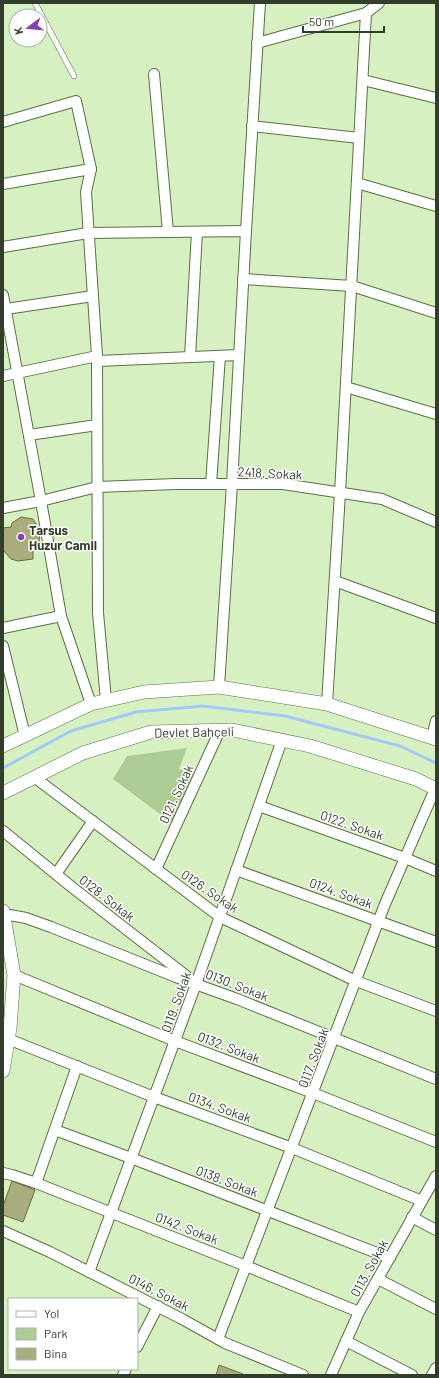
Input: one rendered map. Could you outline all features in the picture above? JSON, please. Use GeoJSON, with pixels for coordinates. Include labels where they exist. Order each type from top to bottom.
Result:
{"type":"FeatureCollection","features":[{"type":"Feature","properties":{"kind":"street"},"geometry":{"type":"LineString","coordinates":[[219,687],[260,3]]}},
{"type":"Feature","properties":{"kind":"street"},"geometry":{"type":"LineString","coordinates":[[258,43],[366,13],[379,3]]}},
{"type":"Feature","properties":{"kind":"street"},"geometry":{"type":"LineString","coordinates":[[327,704],[352,286],[366,13]]}},
{"type":"Feature","properties":{"kind":"street"},"geometry":{"type":"LineString","coordinates":[[154,74],[168,232]]}},
{"type":"Feature","properties":{"kind":"street"},"geometry":{"type":"LineString","coordinates":[[363,80],[436,98]]}},
{"type":"Feature","properties":{"kind":"street"},"geometry":{"type":"LineString","coordinates":[[3,122],[76,101],[91,169],[86,192],[97,358],[98,613],[106,700]]}},
{"type":"Feature","properties":{"kind":"street"},"geometry":{"type":"LineString","coordinates":[[252,126],[359,138]]}},
{"type":"Feature","properties":{"kind":"street"},"geometry":{"type":"LineString","coordinates":[[3,184],[91,169]]}},
{"type":"Feature","properties":{"kind":"street"},"geometry":{"type":"LineString","coordinates":[[357,183],[436,206]]}},
{"type":"Feature","properties":{"kind":"street"},"geometry":{"type":"LineString","coordinates":[[3,246],[88,233],[246,231]]}},
{"type":"Feature","properties":{"kind":"street"},"geometry":{"type":"LineString","coordinates":[[190,357],[196,232]]}},
{"type":"Feature","properties":{"kind":"street"},"geometry":{"type":"LineString","coordinates":[[243,279],[352,286],[436,313]]}},
{"type":"Feature","properties":{"kind":"street"},"geometry":{"type":"LineString","coordinates":[[3,295],[61,616],[91,704]]}},
{"type":"Feature","properties":{"kind":"street"},"geometry":{"type":"LineString","coordinates":[[6,309],[93,296]]}},
{"type":"Feature","properties":{"kind":"street"},"geometry":{"type":"LineString","coordinates":[[3,376],[17,372],[97,358],[239,355]]}},
{"type":"Feature","properties":{"kind":"street"},"geometry":{"type":"LineString","coordinates":[[211,484],[220,356]]}},
{"type":"Feature","properties":{"kind":"street"},"geometry":{"type":"LineString","coordinates":[[346,387],[436,414]]}},
{"type":"Feature","properties":{"kind":"street"},"geometry":{"type":"LineString","coordinates":[[29,436],[97,425]]}},
{"type":"Feature","properties":{"kind":"street","name":"2418. Sokak"},"geometry":{"type":"LineString","coordinates":[[3,508],[41,501],[97,487],[283,484],[382,499],[436,522]]}},
{"type":"Feature","properties":{"kind":"street"},"geometry":{"type":"LineString","coordinates":[[335,581],[436,618]]}},
{"type":"Feature","properties":{"kind":"street"},"geometry":{"type":"LineString","coordinates":[[3,628],[61,616]]}},
{"type":"Feature","properties":{"kind":"street"},"geometry":{"type":"LineString","coordinates":[[3,646],[24,736]]}},
{"type":"Feature","properties":{"kind":"street"},"geometry":{"type":"LineString","coordinates":[[3,746],[91,704],[144,692],[219,687],[327,704],[434,738],[436,721]]}},
{"type":"Feature","properties":{"kind":"street","name":"Devlet Bahçeli"},"geometry":{"type":"LineString","coordinates":[[3,793],[83,752],[151,732],[220,730],[232,730],[310,746],[416,778],[435,789]]}},
{"type":"Feature","properties":{"kind":"street","name":"0121. Sokak"},"geometry":{"type":"LineString","coordinates":[[156,869],[220,730]]}},
{"type":"Feature","properties":{"kind":"street","name":"0119. Sokak"},"geometry":{"type":"LineString","coordinates":[[89,1272],[110,1212],[196,984],[282,740]]}},
{"type":"Feature","properties":{"kind":"street","name":"0126. Sokak"},"geometry":{"type":"LineString","coordinates":[[34,777],[220,917],[356,981],[436,1011]]}},
{"type":"Feature","properties":{"kind":"street","name":"0117. Sokak"},"geometry":{"type":"LineString","coordinates":[[218,1339],[379,921],[435,789]]}},
{"type":"Feature","properties":{"kind":"street","name":"0122. Sokak"},"geometry":{"type":"LineString","coordinates":[[258,806],[405,858],[436,871]]}},
{"type":"Feature","properties":{"kind":"street"},"geometry":{"type":"LineString","coordinates":[[56,874],[93,821]]}},
{"type":"Feature","properties":{"kind":"street","name":"0128. Sokak"},"geometry":{"type":"LineString","coordinates":[[3,831],[196,984]]}},
{"type":"Feature","properties":{"kind":"street","name":"0124. Sokak"},"geometry":{"type":"LineString","coordinates":[[236,870],[436,942]]}},
{"type":"Feature","properties":{"kind":"street"},"geometry":{"type":"LineString","coordinates":[[3,912],[14,975],[8,1039],[3,1071]]}},
{"type":"Feature","properties":{"kind":"street","name":"0130. Sokak"},"geometry":{"type":"LineString","coordinates":[[3,912],[26,918],[237,999],[436,1079]]}},
{"type":"Feature","properties":{"kind":"street","name":"0132. Sokak"},"geometry":{"type":"LineString","coordinates":[[14,975],[436,1142]]}},
{"type":"Feature","properties":{"kind":"street","name":"0134. Sokak"},"geometry":{"type":"LineString","coordinates":[[8,1039],[154,1097],[292,1148],[422,1200]]}},
{"type":"Feature","properties":{"kind":"street"},"geometry":{"type":"LineString","coordinates":[[36,1183],[78,1066]]}},
{"type":"Feature","properties":{"kind":"street","name":"0138. Sokak"},"geometry":{"type":"LineString","coordinates":[[55,1130],[390,1258]]}},
{"type":"Feature","properties":{"kind":"street","name":"0142. Sokak"},"geometry":{"type":"LineString","coordinates":[[3,1173],[36,1183],[359,1312]]}},
{"type":"Feature","properties":{"kind":"street","name":"0113. Sokak"},"geometry":{"type":"LineString","coordinates":[[331,1375],[359,1312],[436,1176]]}},
{"type":"Feature","properties":{"kind":"street"},"geometry":{"type":"LineString","coordinates":[[412,1218],[436,1230]]}},
{"type":"Feature","properties":{"kind":"street","name":"0146. Sokak"},"geometry":{"type":"LineString","coordinates":[[3,1231],[50,1252],[158,1306],[218,1339],[303,1375]]}},
{"type":"Feature","properties":{"kind":"street"},"geometry":{"type":"LineString","coordinates":[[378,1279],[436,1309]]}},
{"type":"Feature","properties":{"kind":"street"},"geometry":{"type":"LineString","coordinates":[[138,1345],[158,1306]]}},
{"type":"Feature","properties":{"kind":"street"},"geometry":{"type":"LineString","coordinates":[[346,1341],[412,1375]]}},
{"type":"Feature","properties":{"kind":"street"},"geometry":{"type":"LineString","coordinates":[[432,1375],[436,1368]]}},
{"type":"Feature","properties":{"kind":"lane"},"geometry":{"type":"LineString","coordinates":[[35,3],[74,76]]}},
{"type":"Feature","properties":{"kind":"green space"},"geometry":{"type":"Polygon","coordinates":[[[187,748],[179,769],[194,774],[172,823],[113,779],[127,756],[187,748]]]}},
{"type":"Feature","properties":{"kind":"building","name":"Tarsus Huzur Camii"},"geometry":{"type":"Polygon","coordinates":[[[21,517],[33,519],[40,530],[39,544],[33,547],[33,559],[18,561],[11,559],[3,550],[3,528],[11,527],[12,523],[21,517]]]}},
{"type":"Feature","properties":{"kind":"building"},"geometry":{"type":"Polygon","coordinates":[[[12,1181],[35,1190],[23,1222],[3,1215],[3,1206],[12,1181]]]}},
{"type":"Feature","properties":{"kind":"building"},"geometry":{"type":"Polygon","coordinates":[[[219,1365],[243,1374],[216,1375],[219,1365]]]}},
{"type":"Feature","properties":{"kind":"waterway"},"geometry":{"type":"LineString","coordinates":[[3,768],[71,731],[136,712],[203,706],[285,716],[400,746],[436,763]]}},
{"type":"Feature","properties":{"kind":"place","name":"Tarsus Huzur Camii"},"geometry":{"type":"Point","coordinates":[21,537]}}]}
